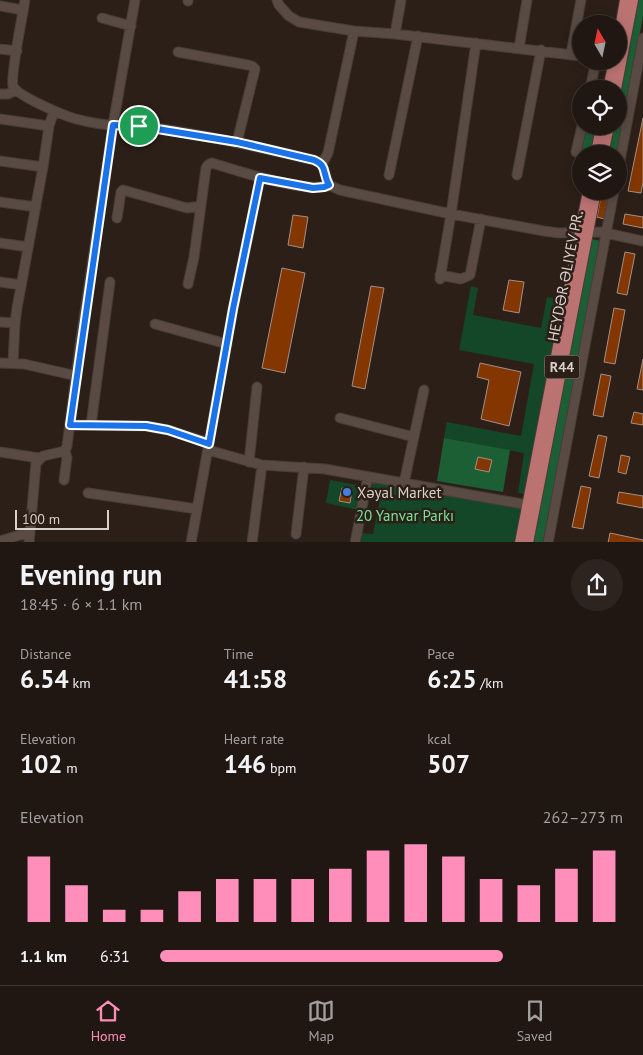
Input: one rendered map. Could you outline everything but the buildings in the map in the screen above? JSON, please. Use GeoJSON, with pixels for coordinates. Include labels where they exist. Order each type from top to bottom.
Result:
{"type":"FeatureCollection","features":[{"type":"Feature","properties":{"kind":"main road"},"geometry":{"type":"LineString","coordinates":[[622,15],[625,0]]}},
{"type":"Feature","properties":{"kind":"main road"},"geometry":{"type":"LineString","coordinates":[[618,80],[632,0]]}},
{"type":"Feature","properties":{"kind":"main road","name":"HEYDƏR ƏLIYEV PR."},"geometry":{"type":"LineString","coordinates":[[528,542],[585,232],[587,200]]}},
{"type":"Feature","properties":{"kind":"main road","name":"HEYDƏR ƏLIYEV PR."},"geometry":{"type":"LineString","coordinates":[[520,542],[585,232],[594,200]]}},
{"type":"Feature","properties":{"kind":"street"},"geometry":{"type":"LineString","coordinates":[[64,480],[67,458],[65,451],[113,125],[135,0]]}},
{"type":"Feature","properties":{"kind":"street"},"geometry":{"type":"LineString","coordinates":[[277,0],[289,16],[299,22],[354,31],[418,36],[570,54],[580,0]]}},
{"type":"Feature","properties":{"kind":"street"},"geometry":{"type":"LineString","coordinates":[[395,34],[401,0]]}},
{"type":"Feature","properties":{"kind":"street"},"geometry":{"type":"LineString","coordinates":[[519,48],[527,0]]}},
{"type":"Feature","properties":{"kind":"street"},"geometry":{"type":"LineString","coordinates":[[0,6],[24,5],[12,80],[16,90],[54,111],[75,119],[113,125],[139,126],[237,142],[314,160],[322,164],[329,185]]}},
{"type":"Feature","properties":{"kind":"street"},"geometry":{"type":"LineString","coordinates":[[102,18],[131,26]]}},
{"type":"Feature","properties":{"kind":"street"},"geometry":{"type":"LineString","coordinates":[[322,164],[328,153],[354,31]]}},
{"type":"Feature","properties":{"kind":"street"},"geometry":{"type":"LineString","coordinates":[[388,175],[418,36]]}},
{"type":"Feature","properties":{"kind":"street"},"geometry":{"type":"LineString","coordinates":[[623,145],[643,38]]}},
{"type":"Feature","properties":{"kind":"street"},"geometry":{"type":"LineString","coordinates":[[476,43],[440,277],[461,279],[470,276],[480,219]]}},
{"type":"Feature","properties":{"kind":"street"},"geometry":{"type":"LineString","coordinates":[[0,49],[17,51]]}},
{"type":"Feature","properties":{"kind":"street"},"geometry":{"type":"LineString","coordinates":[[517,175],[541,50]]}},
{"type":"Feature","properties":{"kind":"street"},"geometry":{"type":"LineString","coordinates":[[178,52],[248,65],[255,69],[237,142]]}},
{"type":"Feature","properties":{"kind":"street"},"geometry":{"type":"LineString","coordinates":[[0,94],[8,94],[16,90]]}},
{"type":"Feature","properties":{"kind":"street"},"geometry":{"type":"LineString","coordinates":[[13,363],[15,324],[21,285],[49,126],[54,111]]}},
{"type":"Feature","properties":{"kind":"street"},"geometry":{"type":"LineString","coordinates":[[0,119],[49,126]]}},
{"type":"Feature","properties":{"kind":"street"},"geometry":{"type":"LineString","coordinates":[[0,161],[43,167]]}},
{"type":"Feature","properties":{"kind":"street"},"geometry":{"type":"LineString","coordinates":[[188,284],[208,165],[212,164],[260,178],[313,188],[329,185],[340,190],[451,214],[544,231],[607,233],[643,240]]}},
{"type":"Feature","properties":{"kind":"street"},"geometry":{"type":"LineString","coordinates":[[191,542],[227,344],[260,178]]}},
{"type":"Feature","properties":{"kind":"street"},"geometry":{"type":"LineString","coordinates":[[117,218],[121,192],[123,190],[187,208],[201,206]]}},
{"type":"Feature","properties":{"kind":"street"},"geometry":{"type":"LineString","coordinates":[[548,542],[612,200]]}},
{"type":"Feature","properties":{"kind":"street"},"geometry":{"type":"LineString","coordinates":[[0,202],[36,207]]}},
{"type":"Feature","properties":{"kind":"street"},"geometry":{"type":"LineString","coordinates":[[0,243],[28,247]]}},
{"type":"Feature","properties":{"kind":"street"},"geometry":{"type":"LineString","coordinates":[[0,282],[21,285]]}},
{"type":"Feature","properties":{"kind":"street"},"geometry":{"type":"LineString","coordinates":[[91,425],[110,282]]}},
{"type":"Feature","properties":{"kind":"street"},"geometry":{"type":"LineString","coordinates":[[0,322],[15,324]]}},
{"type":"Feature","properties":{"kind":"street"},"geometry":{"type":"LineString","coordinates":[[155,324],[227,344]]}},
{"type":"Feature","properties":{"kind":"street"},"geometry":{"type":"LineString","coordinates":[[0,363],[38,367],[77,376]]}},
{"type":"Feature","properties":{"kind":"street"},"geometry":{"type":"LineString","coordinates":[[249,462],[257,386]]}},
{"type":"Feature","properties":{"kind":"street"},"geometry":{"type":"LineString","coordinates":[[404,483],[424,390]]}},
{"type":"Feature","properties":{"kind":"street"},"geometry":{"type":"LineString","coordinates":[[340,418],[414,437]]}},
{"type":"Feature","properties":{"kind":"street"},"geometry":{"type":"LineString","coordinates":[[70,425],[146,426],[168,430],[208,447],[262,465],[325,469],[528,505]]}},
{"type":"Feature","properties":{"kind":"street"},"geometry":{"type":"LineString","coordinates":[[0,452],[39,458],[65,451]]}},
{"type":"Feature","properties":{"kind":"street"},"geometry":{"type":"LineString","coordinates":[[0,541],[20,535],[29,538],[36,463],[39,458]]}},
{"type":"Feature","properties":{"kind":"street"},"geometry":{"type":"LineString","coordinates":[[252,542],[262,465]]}},
{"type":"Feature","properties":{"kind":"street"},"geometry":{"type":"LineString","coordinates":[[296,534],[304,467]]}},
{"type":"Feature","properties":{"kind":"street"},"geometry":{"type":"LineString","coordinates":[[355,542],[368,477]]}},
{"type":"Feature","properties":{"kind":"street"},"geometry":{"type":"LineString","coordinates":[[88,493],[197,509]]}},
{"type":"Feature","properties":{"kind":"green space"},"geometry":{"type":"Polygon","coordinates":[[[636,0],[643,0],[643,16],[627,104],[627,80],[622,80],[623,70],[628,70],[628,44],[636,0]]]}},
{"type":"Feature","properties":{"kind":"green space"},"geometry":{"type":"Polygon","coordinates":[[[585,135],[594,135],[592,145],[583,145],[585,135]]]}},
{"type":"Feature","properties":{"kind":"green space"},"geometry":{"type":"Polygon","coordinates":[[[611,135],[621,135],[620,145],[610,145],[611,135]]]}},
{"type":"Feature","properties":{"kind":"green space"},"geometry":{"type":"Polygon","coordinates":[[[591,239],[602,241],[543,542],[532,542],[591,239]]]}},
{"type":"Feature","properties":{"kind":"green space"},"geometry":{"type":"Polygon","coordinates":[[[471,286],[478,288],[473,315],[541,328],[547,297],[562,299],[525,494],[518,493],[524,453],[444,438],[447,422],[521,436],[534,364],[459,350],[471,286]]]}},
{"type":"Feature","properties":{"kind":"green space"},"geometry":{"type":"Polygon","coordinates":[[[444,438],[510,450],[503,492],[437,481],[444,438]]]}},
{"type":"Feature","properties":{"kind":"green space"},"geometry":{"type":"Polygon","coordinates":[[[330,480],[363,486],[358,510],[326,503],[330,480]]]}},
{"type":"Feature","properties":{"kind":"green space","name":"20 Yanvar Parkı"},"geometry":{"type":"Polygon","coordinates":[[[373,481],[522,508],[516,542],[361,542],[362,533],[373,534],[380,500],[371,497],[373,481]]]}},
{"type":"Feature","properties":{"kind":"place","name":"Xəyal Market"},"geometry":{"type":"Point","coordinates":[347,492]}},
{"type":"Feature","properties":{"kind":"route"},"geometry":{"type":"LineString","coordinates":[[113,125],[139,126],[237,142],[314,160],[322,164],[326,181],[329,185],[313,188],[260,178],[233,309],[209,444],[179,433],[146,426],[70,425],[113,125]]}}]}
